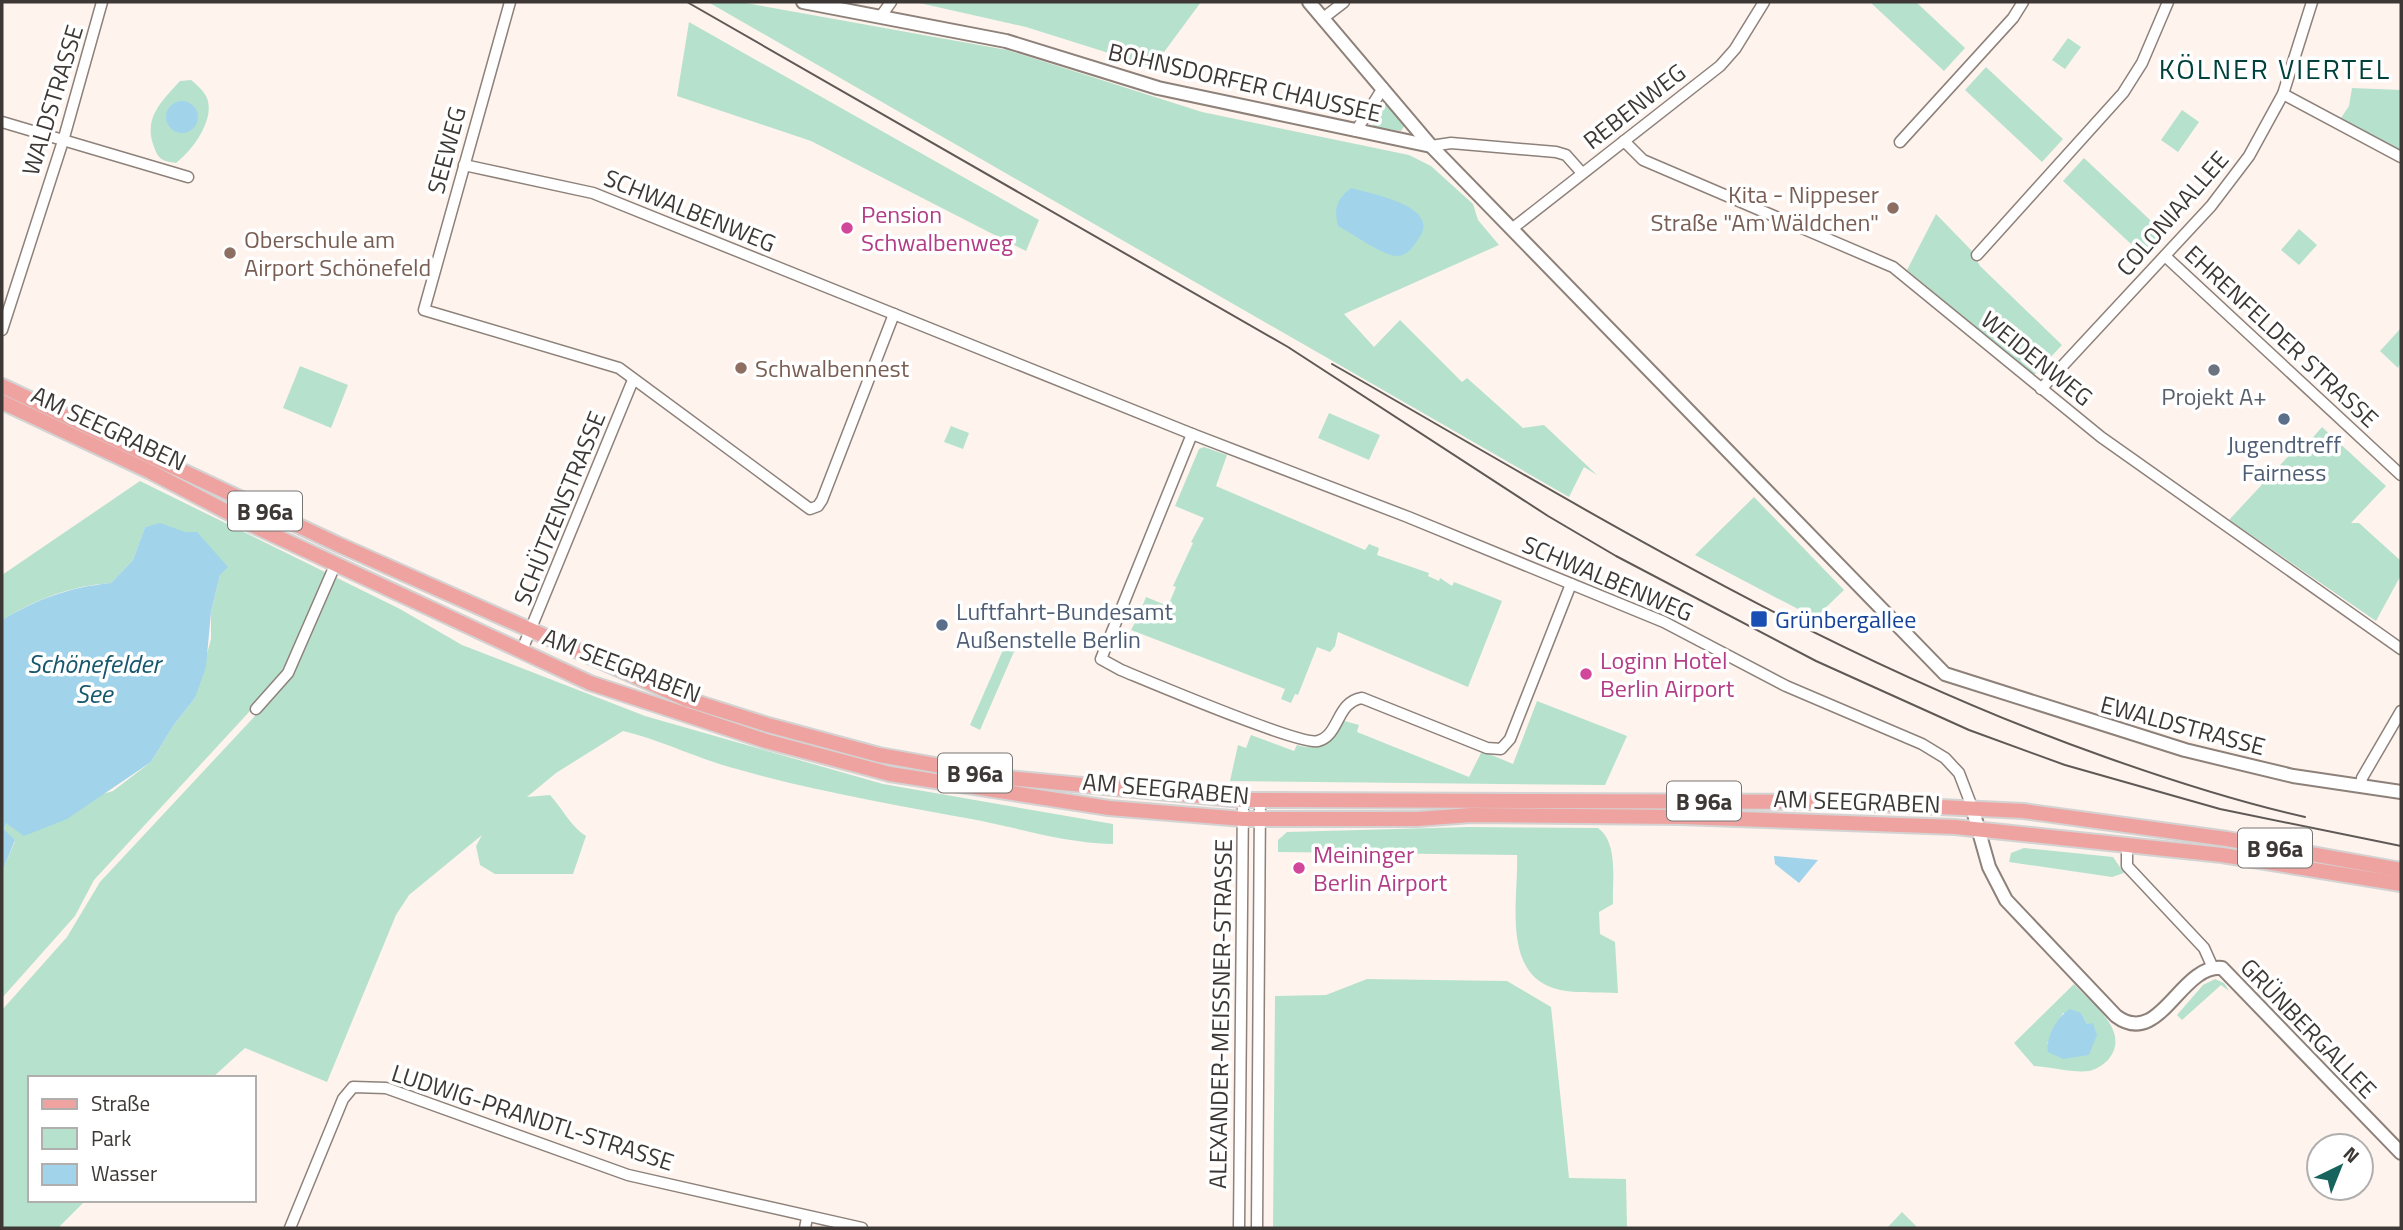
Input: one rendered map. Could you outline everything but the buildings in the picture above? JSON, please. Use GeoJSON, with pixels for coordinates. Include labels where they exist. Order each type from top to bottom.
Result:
{"type":"FeatureCollection","features":[{"type":"Feature","properties":{"kind":"main road","name":"AM SEEGRABEN"},"geometry":{"type":"LineString","coordinates":[[2,386],[530,632],[686,699],[768,725],[879,755],[1008,778],[1243,800],[1836,802],[1972,807],[2023,811],[2214,837],[2401,870]]}},
{"type":"Feature","properties":{"kind":"main road","name":"AM SEEGRABEN"},"geometry":{"type":"LineString","coordinates":[[2,402],[336,563],[630,698],[766,741],[890,774],[1109,808],[1260,819],[1417,819],[1471,815],[1681,817],[1979,830],[2127,850],[2222,855],[2401,884]]}},
{"type":"Feature","properties":{"kind":"street","name":"WALDSTRASSE"},"geometry":{"type":"LineString","coordinates":[[2,330],[63,141],[102,2]]}},
{"type":"Feature","properties":{"kind":"street","name":"SEEWEG"},"geometry":{"type":"LineString","coordinates":[[510,2],[424,310],[600,360],[619,368],[633,380]]}},
{"type":"Feature","properties":{"kind":"street","name":"BOHNSDORFER CHAUSSEE"},"geometry":{"type":"LineString","coordinates":[[803,2],[1006,41],[1157,88],[1431,146]]}},
{"type":"Feature","properties":{"kind":"street"},"geometry":{"type":"LineString","coordinates":[[881,16],[891,2]]}},
{"type":"Feature","properties":{"kind":"street"},"geometry":{"type":"LineString","coordinates":[[1309,2],[1431,146],[1513,228]]}},
{"type":"Feature","properties":{"kind":"street"},"geometry":{"type":"LineString","coordinates":[[1322,19],[1344,2]]}},
{"type":"Feature","properties":{"kind":"street","name":"REBENWEG"},"geometry":{"type":"LineString","coordinates":[[1513,228],[1720,66],[1735,50],[1764,2]]}},
{"type":"Feature","properties":{"kind":"street"},"geometry":{"type":"LineString","coordinates":[[1900,142],[2013,18],[2023,2]]}},
{"type":"Feature","properties":{"kind":"street"},"geometry":{"type":"LineString","coordinates":[[1977,255],[2123,93],[2142,63],[2168,2]]}},
{"type":"Feature","properties":{"kind":"street","name":"COLONIAALLEE"},"geometry":{"type":"LineString","coordinates":[[2041,389],[2165,256],[2226,187],[2249,156],[2283,94],[2312,2]]}},
{"type":"Feature","properties":{"kind":"street"},"geometry":{"type":"LineString","coordinates":[[1356,131],[1382,88]]}},
{"type":"Feature","properties":{"kind":"street"},"geometry":{"type":"LineString","coordinates":[[2283,94],[2401,157]]}},
{"type":"Feature","properties":{"kind":"street"},"geometry":{"type":"LineString","coordinates":[[2,122],[188,177]]}},
{"type":"Feature","properties":{"kind":"street","name":"WEIDENWEG"},"geometry":{"type":"LineString","coordinates":[[1624,141],[1643,160],[1893,267],[2041,389],[2162,483],[2401,649]]}},
{"type":"Feature","properties":{"kind":"street"},"geometry":{"type":"LineString","coordinates":[[1431,146],[1451,143],[1556,152],[1566,155],[1582,173]]}},
{"type":"Feature","properties":{"kind":"street","name":"SCHWALBENWEG"},"geometry":{"type":"LineString","coordinates":[[464,165],[593,193],[1192,434],[1408,517],[1664,622],[1786,686],[1922,744],[1953,765],[1964,783],[1972,807]]}},
{"type":"Feature","properties":{"kind":"street","name":"EWALDSTRASSE"},"geometry":{"type":"LineString","coordinates":[[1513,228],[1933,665],[1959,680],[2166,746],[2293,776],[2401,792]]}},
{"type":"Feature","properties":{"kind":"street","name":"EHRENFELDER STRASSE"},"geometry":{"type":"LineString","coordinates":[[2165,256],[2401,475]]}},
{"type":"Feature","properties":{"kind":"street"},"geometry":{"type":"LineString","coordinates":[[633,380],[810,509],[818,506],[822,500],[894,314]]}},
{"type":"Feature","properties":{"kind":"street","name":"SCHÜTZENSTRASSE"},"geometry":{"type":"LineString","coordinates":[[522,650],[633,380]]}},
{"type":"Feature","properties":{"kind":"street"},"geometry":{"type":"LineString","coordinates":[[1192,434],[1101,659],[1121,670],[1245,719],[1313,742],[1327,736],[1346,704],[1362,698],[1487,748],[1501,749],[1510,739],[1571,584]]}},
{"type":"Feature","properties":{"kind":"street"},"geometry":{"type":"LineString","coordinates":[[256,709],[288,673],[336,563]]}},
{"type":"Feature","properties":{"kind":"street"},"geometry":{"type":"LineString","coordinates":[[2361,786],[2362,778],[2401,711]]}},
{"type":"Feature","properties":{"kind":"street","name":"ALEXANDER-MEISSNER-STRASSE"},"geometry":{"type":"LineString","coordinates":[[1239,1228],[1243,800]]}},
{"type":"Feature","properties":{"kind":"street","name":"ALEXANDER-MEISSNER-STRASSE"},"geometry":{"type":"LineString","coordinates":[[1257,1228],[1260,800]]}},
{"type":"Feature","properties":{"kind":"street","name":"GRÜNBERGALLEE"},"geometry":{"type":"LineString","coordinates":[[1972,807],[1989,867],[2006,900],[2124,1022],[2138,1025],[2147,1023],[2204,970],[2222,968],[2401,1153]]}},
{"type":"Feature","properties":{"kind":"street","name":"GRÜNBERGALLEE"},"geometry":{"type":"LineString","coordinates":[[2127,850],[2127,866],[2204,948],[2213,968]]}},
{"type":"Feature","properties":{"kind":"street","name":"LUDWIG-PRANDTL-STRASSE"},"geometry":{"type":"LineString","coordinates":[[290,1228],[343,1099],[353,1087],[386,1088],[628,1175],[806,1223],[862,1228]]}},
{"type":"Feature","properties":{"kind":"green space"},"geometry":{"type":"Polygon","coordinates":[[[708,2],[740,2],[1007,50],[1202,112],[1409,155],[1431,166],[1473,204],[1478,220],[1499,245],[1344,314],[1374,347],[1400,320],[1462,382],[1467,378],[1523,428],[1544,425],[1597,475],[1584,467],[1569,497],[708,2]]]}},
{"type":"Feature","properties":{"kind":"green space"},"geometry":{"type":"Polygon","coordinates":[[[915,2],[1201,2],[1153,67],[1026,27],[915,2]]]}},
{"type":"Feature","properties":{"kind":"green space"},"geometry":{"type":"Polygon","coordinates":[[[1870,2],[1916,2],[1965,48],[1944,71],[1870,2]]]}},
{"type":"Feature","properties":{"kind":"green space"},"geometry":{"type":"Polygon","coordinates":[[[689,22],[1039,220],[1026,251],[811,141],[677,96],[689,22]]]}},
{"type":"Feature","properties":{"kind":"green space"},"geometry":{"type":"Polygon","coordinates":[[[2068,38],[2081,47],[2065,69],[2052,60],[2068,38]]]}},
{"type":"Feature","properties":{"kind":"green space"},"geometry":{"type":"Polygon","coordinates":[[[1986,67],[2063,139],[2042,162],[1965,90],[1986,67]]]}},
{"type":"Feature","properties":{"kind":"green space"},"geometry":{"type":"Polygon","coordinates":[[[191,80],[201,89],[209,104],[206,123],[196,142],[183,157],[176,163],[167,161],[159,156],[153,144],[153,117],[180,81],[191,80]]]}},
{"type":"Feature","properties":{"kind":"green space"},"geometry":{"type":"Polygon","coordinates":[[[2352,88],[2401,90],[2401,152],[2341,118],[2349,106],[2352,88]]]}},
{"type":"Feature","properties":{"kind":"green space"},"geometry":{"type":"Polygon","coordinates":[[[1388,103],[1405,125],[1401,131],[1375,127],[1371,123],[1381,104],[1388,103]]]}},
{"type":"Feature","properties":{"kind":"green space"},"geometry":{"type":"Polygon","coordinates":[[[2182,110],[2199,122],[2178,152],[2161,140],[2182,110]]]}},
{"type":"Feature","properties":{"kind":"green space"},"geometry":{"type":"Polygon","coordinates":[[[2084,158],[2165,234],[2144,256],[2063,181],[2084,158]]]}},
{"type":"Feature","properties":{"kind":"green space"},"geometry":{"type":"Polygon","coordinates":[[[1936,214],[1971,250],[1980,266],[2062,345],[2034,375],[1907,270],[1936,214]]]}},
{"type":"Feature","properties":{"kind":"green space"},"geometry":{"type":"Polygon","coordinates":[[[2299,229],[2317,245],[2299,265],[2281,250],[2299,229]]]}},
{"type":"Feature","properties":{"kind":"green space"},"geometry":{"type":"Polygon","coordinates":[[[2401,328],[2401,361],[2398,368],[2380,351],[2401,328]]]}},
{"type":"Feature","properties":{"kind":"green space"},"geometry":{"type":"Polygon","coordinates":[[[300,366],[348,385],[331,428],[283,408],[300,366]]]}},
{"type":"Feature","properties":{"kind":"green space"},"geometry":{"type":"Polygon","coordinates":[[[1329,413],[1380,435],[1369,460],[1318,438],[1329,413]]]}},
{"type":"Feature","properties":{"kind":"green space"},"geometry":{"type":"Polygon","coordinates":[[[951,426],[969,433],[963,449],[944,442],[951,426]]]}},
{"type":"Feature","properties":{"kind":"green space"},"geometry":{"type":"Polygon","coordinates":[[[2322,427],[2386,486],[2351,523],[2359,523],[2401,561],[2401,575],[2376,621],[2229,520],[2296,448],[2300,452],[2322,427]]]}},
{"type":"Feature","properties":{"kind":"green space"},"geometry":{"type":"Polygon","coordinates":[[[1204,447],[1227,455],[1216,486],[1365,550],[1369,544],[1379,548],[1377,555],[1429,573],[1428,576],[1439,581],[1440,578],[1452,586],[1454,582],[1502,601],[1468,687],[1338,632],[1335,646],[1330,652],[1317,647],[1298,695],[1295,694],[1291,703],[1281,699],[1285,689],[1131,630],[1138,617],[1144,619],[1148,610],[1142,607],[1146,597],[1168,606],[1176,587],[1173,586],[1193,543],[1191,542],[1204,518],[1175,506],[1199,449],[1204,447]]]}},
{"type":"Feature","properties":{"kind":"green space"},"geometry":{"type":"Polygon","coordinates":[[[140,481],[400,609],[462,645],[645,716],[883,784],[1113,824],[1113,844],[1061,838],[793,784],[719,764],[623,731],[556,773],[527,797],[550,795],[586,836],[573,874],[495,874],[480,865],[476,846],[482,835],[409,895],[396,915],[327,1082],[245,1048],[214,1076],[28,1076],[28,1202],[84,1202],[58,1228],[2,1228],[2,1010],[67,937],[100,882],[254,717],[273,686],[94,880],[75,916],[2,998],[2,872],[15,841],[4,829],[6,823],[113,791],[151,762],[173,726],[195,698],[211,639],[211,612],[220,575],[188,538],[179,531],[158,525],[145,527],[133,560],[111,583],[54,595],[2,620],[2,575],[140,481]]]}},
{"type":"Feature","properties":{"kind":"green space"},"geometry":{"type":"Polygon","coordinates":[[[1754,497],[1844,590],[1815,618],[1695,555],[1754,497]]]}},
{"type":"Feature","properties":{"kind":"green space"},"geometry":{"type":"Polygon","coordinates":[[[1010,634],[1020,638],[980,730],[970,725],[1010,634]]]}},
{"type":"Feature","properties":{"kind":"green space"},"geometry":{"type":"Polygon","coordinates":[[[1537,701],[1627,736],[1605,785],[1230,781],[1238,745],[1246,748],[1251,735],[1294,751],[1297,745],[1313,747],[1324,743],[1341,720],[1359,725],[1357,732],[1469,777],[1482,751],[1513,764],[1537,701]]]}},
{"type":"Feature","properties":{"kind":"green space"},"geometry":{"type":"Polygon","coordinates":[[[1468,827],[1598,828],[1605,835],[1612,853],[1613,904],[1599,912],[1600,934],[1615,942],[1618,993],[1576,992],[1553,988],[1537,979],[1526,966],[1519,949],[1516,930],[1517,855],[1278,852],[1278,840],[1287,832],[1468,827]]]}},
{"type":"Feature","properties":{"kind":"green space"},"geometry":{"type":"Polygon","coordinates":[[[2024,848],[2113,857],[2124,873],[2112,877],[2009,862],[2011,853],[2024,848]]]}},
{"type":"Feature","properties":{"kind":"green space"},"geometry":{"type":"Polygon","coordinates":[[[1367,979],[1507,981],[1551,1007],[1569,1178],[1626,1179],[1627,1228],[1273,1228],[1275,996],[1326,995],[1367,979]]]}},
{"type":"Feature","properties":{"kind":"green space"},"geometry":{"type":"Polygon","coordinates":[[[2215,979],[2224,983],[2229,991],[2221,985],[2182,1020],[2177,1015],[2203,985],[2215,979]]]}},
{"type":"Feature","properties":{"kind":"green space"},"geometry":{"type":"Polygon","coordinates":[[[2074,984],[2107,1019],[2115,1039],[2114,1050],[2108,1060],[2089,1071],[2034,1066],[2014,1043],[2074,984]],[[2063,1013],[2047,1044],[2087,1024],[2081,1013],[2063,1013]]]}},
{"type":"Feature","properties":{"kind":"green space"},"geometry":{"type":"Polygon","coordinates":[[[1902,1212],[1918,1228],[1887,1228],[1902,1212]]]}},
{"type":"Feature","properties":{"kind":"water"},"geometry":{"type":"Polygon","coordinates":[[[182,101],[193,106],[198,117],[193,128],[182,133],[171,128],[166,117],[171,106],[182,101]]]}},
{"type":"Feature","properties":{"kind":"water"},"geometry":{"type":"Polygon","coordinates":[[[1351,188],[1403,204],[1422,219],[1423,229],[1408,251],[1400,256],[1391,255],[1338,226],[1337,205],[1351,188]]]}},
{"type":"Feature","properties":{"kind":"water","name":"Schönefelder See"},"geometry":{"type":"Polygon","coordinates":[[[160,523],[185,532],[197,532],[228,567],[220,575],[211,612],[206,667],[195,698],[173,726],[151,762],[67,819],[24,836],[6,823],[4,829],[15,840],[2,872],[2,620],[54,595],[111,583],[133,560],[145,527],[160,523]]]}},
{"type":"Feature","properties":{"kind":"water"},"geometry":{"type":"Polygon","coordinates":[[[1774,856],[1818,860],[1799,883],[1775,864],[1774,856]]]}},
{"type":"Feature","properties":{"kind":"water"},"geometry":{"type":"Polygon","coordinates":[[[2070,1009],[2081,1013],[2087,1024],[2093,1023],[2097,1035],[2089,1055],[2063,1059],[2048,1052],[2048,1040],[2053,1028],[2070,1009]]]}},
{"type":"Feature","properties":{"kind":"tram line"},"geometry":{"type":"LineString","coordinates":[[687,2],[1288,347],[1548,516],[1616,556],[1816,661],[1969,730],[2065,765],[2220,809],[2401,846]]}},
{"type":"Feature","properties":{"kind":"tram line"},"geometry":{"type":"LineString","coordinates":[[1332,364],[1711,579],[1905,676],[2005,719],[2108,758],[2255,805],[2305,817]]}},
{"type":"Feature","properties":{"kind":"place","name":"Kita - Nippeser Straße \"Am Wäldchen\""},"geometry":{"type":"Point","coordinates":[1893,208]}},
{"type":"Feature","properties":{"kind":"place","name":"Pension Schwalbenweg"},"geometry":{"type":"Point","coordinates":[847,228]}},
{"type":"Feature","properties":{"kind":"place","name":"Oberschule am Airport Schönefeld"},"geometry":{"type":"Point","coordinates":[230,253]}},
{"type":"Feature","properties":{"kind":"place","name":"Schwalbennest"},"geometry":{"type":"Point","coordinates":[741,368]}},
{"type":"Feature","properties":{"kind":"place","name":"Projekt A+"},"geometry":{"type":"Point","coordinates":[2214,370]}},
{"type":"Feature","properties":{"kind":"place","name":"Jugendtreff Fairness"},"geometry":{"type":"Point","coordinates":[2284,419]}},
{"type":"Feature","properties":{"kind":"place","name":"Grünbergallee"},"geometry":{"type":"Point","coordinates":[1759,619]}},
{"type":"Feature","properties":{"kind":"place","name":"Luftfahrt-Bundesamt Außenstelle Berlin"},"geometry":{"type":"Point","coordinates":[942,625]}},
{"type":"Feature","properties":{"kind":"place","name":"Loginn Hotel Berlin Airport"},"geometry":{"type":"Point","coordinates":[1586,674]}},
{"type":"Feature","properties":{"kind":"place","name":"Meininger Berlin Airport"},"geometry":{"type":"Point","coordinates":[1299,868]}},
{"type":"Feature","properties":{"kind":"district","name":"KÖLNER VIERTEL"},"geometry":{"type":"Point","coordinates":[2275,68]}}]}
